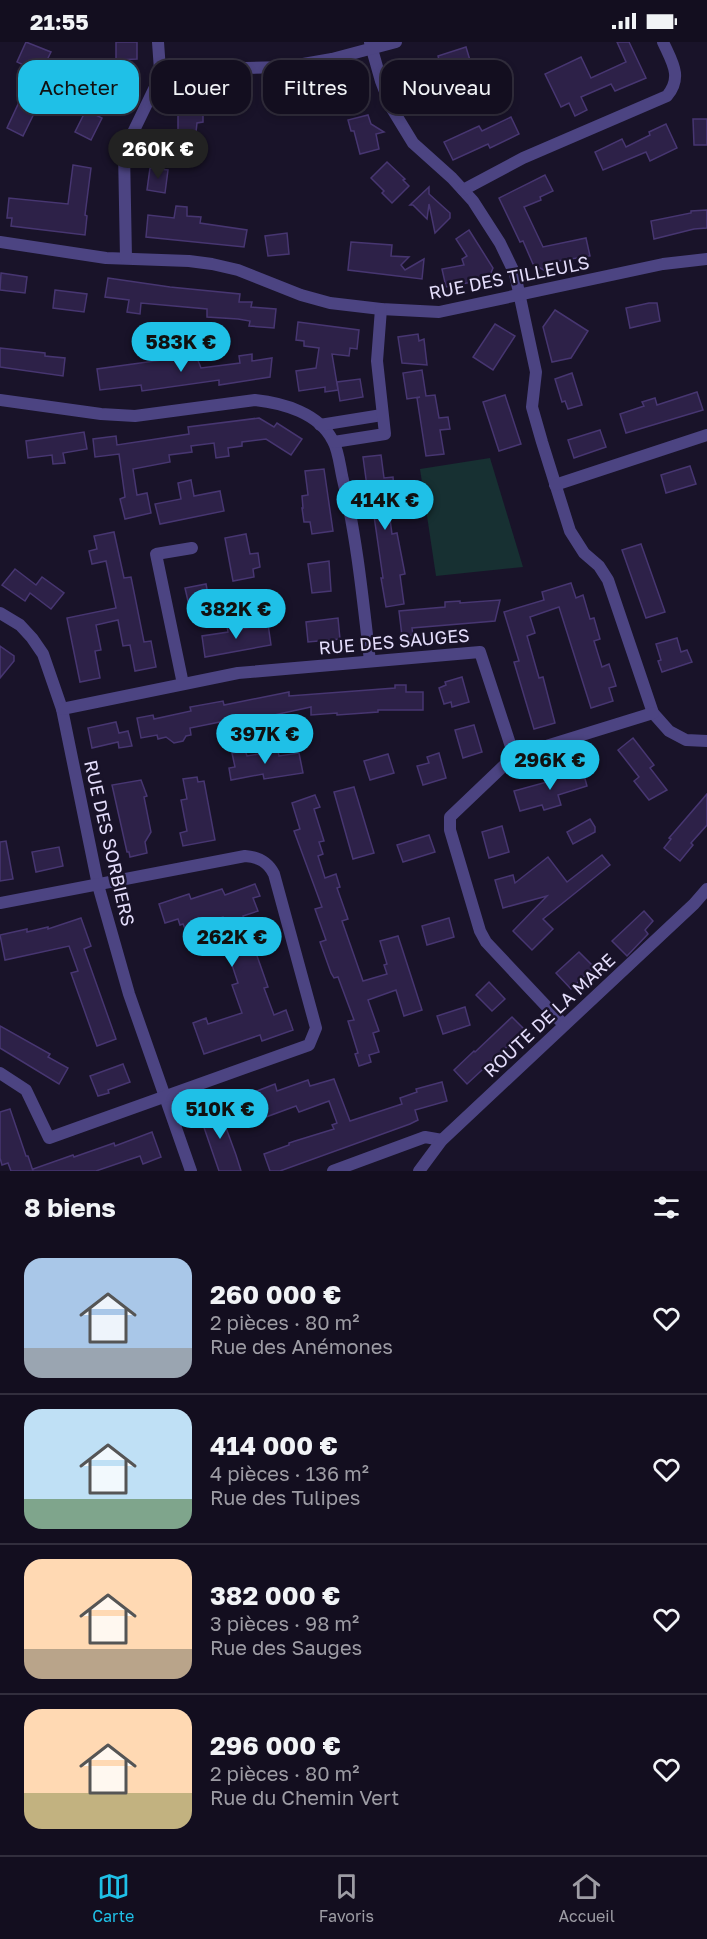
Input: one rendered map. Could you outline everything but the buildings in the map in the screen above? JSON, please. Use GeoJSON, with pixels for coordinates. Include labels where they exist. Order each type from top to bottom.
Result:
{"type":"FeatureCollection","features":[{"type":"Feature","properties":{"kind":"street"},"geometry":{"type":"LineString","coordinates":[[158,42],[159,60]]}},
{"type":"Feature","properties":{"kind":"street"},"geometry":{"type":"LineString","coordinates":[[251,69],[286,67],[332,59],[371,45],[396,42]]}},
{"type":"Feature","properties":{"kind":"street"},"geometry":{"type":"LineString","coordinates":[[463,190],[523,158],[667,96],[676,79],[674,66],[663,42]]}},
{"type":"Feature","properties":{"kind":"street"},"geometry":{"type":"LineString","coordinates":[[371,45],[391,107],[413,143],[473,201],[500,243],[515,274],[536,372],[532,407],[555,485],[570,531],[584,553],[599,566],[608,580],[653,713],[669,731],[686,740],[707,741]]}},
{"type":"Feature","properties":{"kind":"street"},"geometry":{"type":"LineString","coordinates":[[126,258],[124,151],[151,95]]}},
{"type":"Feature","properties":{"kind":"street","name":"RUE DES TILLEULS"},"geometry":{"type":"LineString","coordinates":[[0,242],[106,258],[212,264],[238,270],[315,299],[355,307],[439,312],[519,293],[663,264],[707,259]]}},
{"type":"Feature","properties":{"kind":"street"},"geometry":{"type":"LineString","coordinates":[[334,442],[385,434],[377,361],[381,309]]}},
{"type":"Feature","properties":{"kind":"street"},"geometry":{"type":"LineString","coordinates":[[0,400],[101,414],[135,416],[255,400],[273,401],[290,406],[320,425],[334,442],[354,541],[370,661]]}},
{"type":"Feature","properties":{"kind":"street"},"geometry":{"type":"LineString","coordinates":[[320,425],[382,415]]}},
{"type":"Feature","properties":{"kind":"street"},"geometry":{"type":"LineString","coordinates":[[555,485],[707,435]]}},
{"type":"Feature","properties":{"kind":"street"},"geometry":{"type":"LineString","coordinates":[[183,684],[156,554],[192,548]]}},
{"type":"Feature","properties":{"kind":"street","name":"RUE DES SORBIERS"},"geometry":{"type":"LineString","coordinates":[[0,613],[20,625],[43,654],[62,709],[98,885],[129,994],[191,1171]]}},
{"type":"Feature","properties":{"kind":"street","name":"RUE DES SAUGES"},"geometry":{"type":"LineString","coordinates":[[62,709],[183,684],[266,670],[480,652],[514,756]]}},
{"type":"Feature","properties":{"kind":"street"},"geometry":{"type":"LineString","coordinates":[[564,1025],[486,942],[480,931],[450,830],[450,817],[514,756],[653,713]]}},
{"type":"Feature","properties":{"kind":"street"},"geometry":{"type":"LineString","coordinates":[[0,903],[253,856],[271,867],[277,881],[316,1028],[309,1046],[49,1138],[26,1090],[0,1073]]}},
{"type":"Feature","properties":{"kind":"street","name":"ROUTE DE LA MARE"},"geometry":{"type":"LineString","coordinates":[[419,1171],[442,1140],[694,904],[707,889]]}},
{"type":"Feature","properties":{"kind":"street"},"geometry":{"type":"LineString","coordinates":[[333,1171],[425,1137],[442,1140]]}},
{"type":"Feature","properties":{"kind":"green space"},"geometry":{"type":"Polygon","coordinates":[[[490,458],[523,567],[436,576],[420,469],[490,458]]]}}]}
